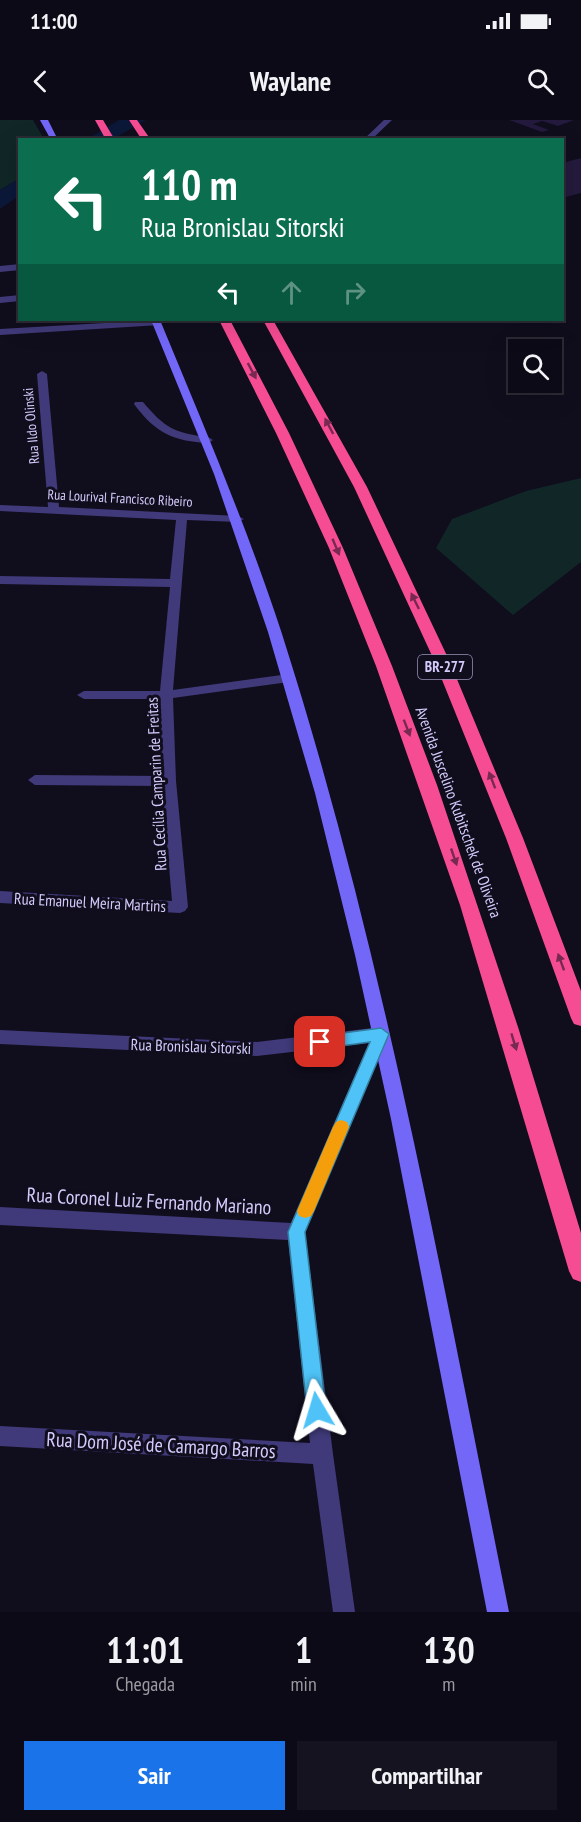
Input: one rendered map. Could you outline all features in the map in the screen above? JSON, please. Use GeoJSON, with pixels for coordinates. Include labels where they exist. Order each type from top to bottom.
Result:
{"type":"FeatureCollection","features":[{"type":"Feature","properties":{"kind":"highway"},"geometry":{"type":"LineString","coordinates":[[99,120],[110,138]]}},
{"type":"Feature","properties":{"kind":"highway"},"geometry":{"type":"LineString","coordinates":[[133,120],[146,138]]}},
{"type":"Feature","properties":{"kind":"highway","name":"Avenida Juscelino Kubitschek de Oliveira"},"geometry":{"type":"LineString","coordinates":[[225,321],[268,401],[316,501],[402,714],[482,938],[581,1270]]}},
{"type":"Feature","properties":{"kind":"highway","name":"BR-277"},"geometry":{"type":"LineString","coordinates":[[272,323],[362,491],[430,632],[468,720],[581,1018]]}},
{"type":"Feature","properties":{"kind":"main road"},"geometry":{"type":"LineString","coordinates":[[44,120],[54,138]]}},
{"type":"Feature","properties":{"kind":"main road"},"geometry":{"type":"LineString","coordinates":[[156,321],[208,440],[238,519],[289,678],[349,896],[381,1034],[498,1612]]}},
{"type":"Feature","properties":{"kind":"street"},"geometry":{"type":"LineString","coordinates":[[368,138],[388,120]]}},
{"type":"Feature","properties":{"kind":"street"},"geometry":{"type":"LineString","coordinates":[[0,269],[18,267]]}},
{"type":"Feature","properties":{"kind":"street"},"geometry":{"type":"LineString","coordinates":[[0,300],[18,298]]}},
{"type":"Feature","properties":{"kind":"street"},"geometry":{"type":"LineString","coordinates":[[0,332],[156,321]]}},
{"type":"Feature","properties":{"kind":"street","name":"Rua Ildo Olinski"},"geometry":{"type":"LineString","coordinates":[[42,374],[54,510]]}},
{"type":"Feature","properties":{"kind":"street"},"geometry":{"type":"LineString","coordinates":[[140,404],[159,429],[169,434],[208,440]]}},
{"type":"Feature","properties":{"kind":"street","name":"Rua Lourival Francisco Ribeiro"},"geometry":{"type":"LineString","coordinates":[[0,508],[238,519]]}},
{"type":"Feature","properties":{"kind":"street","name":"Rua Cecília Camparin de Freitas"},"geometry":{"type":"LineString","coordinates":[[180,907],[169,781],[166,695],[182,516]]}},
{"type":"Feature","properties":{"kind":"street"},"geometry":{"type":"LineString","coordinates":[[0,581],[175,583]]}},
{"type":"Feature","properties":{"kind":"street"},"geometry":{"type":"LineString","coordinates":[[84,695],[166,695],[289,678]]}},
{"type":"Feature","properties":{"kind":"street"},"geometry":{"type":"LineString","coordinates":[[35,780],[169,781]]}},
{"type":"Feature","properties":{"kind":"street","name":"Rua Emanuel Meira Martins"},"geometry":{"type":"LineString","coordinates":[[0,897],[180,907]]}},
{"type":"Feature","properties":{"kind":"street"},"geometry":{"type":"LineString","coordinates":[[344,1612],[322,1454],[296,1232],[381,1034]]}},
{"type":"Feature","properties":{"kind":"street","name":"Rua Bronislau Sitorski"},"geometry":{"type":"LineString","coordinates":[[0,1037],[257,1049],[381,1034]]}},
{"type":"Feature","properties":{"kind":"street","name":"Rua Coronel Luiz Fernando Mariano"},"geometry":{"type":"LineString","coordinates":[[0,1216],[296,1232]]}},
{"type":"Feature","properties":{"kind":"street","name":"Rua Dom José de Camargo Barros"},"geometry":{"type":"LineString","coordinates":[[0,1436],[322,1454]]}},
{"type":"Feature","properties":{"kind":"green space"},"geometry":{"type":"Polygon","coordinates":[[[0,120],[33,120],[43,138],[18,138],[18,180],[0,190],[0,120]]]}},
{"type":"Feature","properties":{"kind":"green space"},"geometry":{"type":"Polygon","coordinates":[[[581,478],[581,562],[513,615],[436,548],[452,519],[526,491],[581,478]]]}},
{"type":"Feature","properties":{"kind":"water"},"geometry":{"type":"Polygon","coordinates":[[[119,120],[146,120],[115,138],[89,138],[119,120]]]}},
{"type":"Feature","properties":{"kind":"water"},"geometry":{"type":"Polygon","coordinates":[[[18,180],[18,197],[0,209],[0,190],[18,180]]]}},
{"type":"Feature","properties":{"kind":"building"},"geometry":{"type":"Polygon","coordinates":[[[509,120],[574,120],[558,126],[542,121],[533,124],[549,130],[542,132],[509,120]]]}},
{"type":"Feature","properties":{"kind":"building"},"geometry":{"type":"Polygon","coordinates":[[[581,158],[581,193],[564,197],[564,162],[581,158]]]}},
{"type":"Feature","properties":{"kind":"slow traffic"},"geometry":{"type":"LineString","coordinates":[[305,1211],[341,1127]]}},
{"type":"Feature","properties":{"kind":"route"},"geometry":{"type":"LineString","coordinates":[[317,1410],[296,1232],[381,1034],[320,1042]]}}]}
